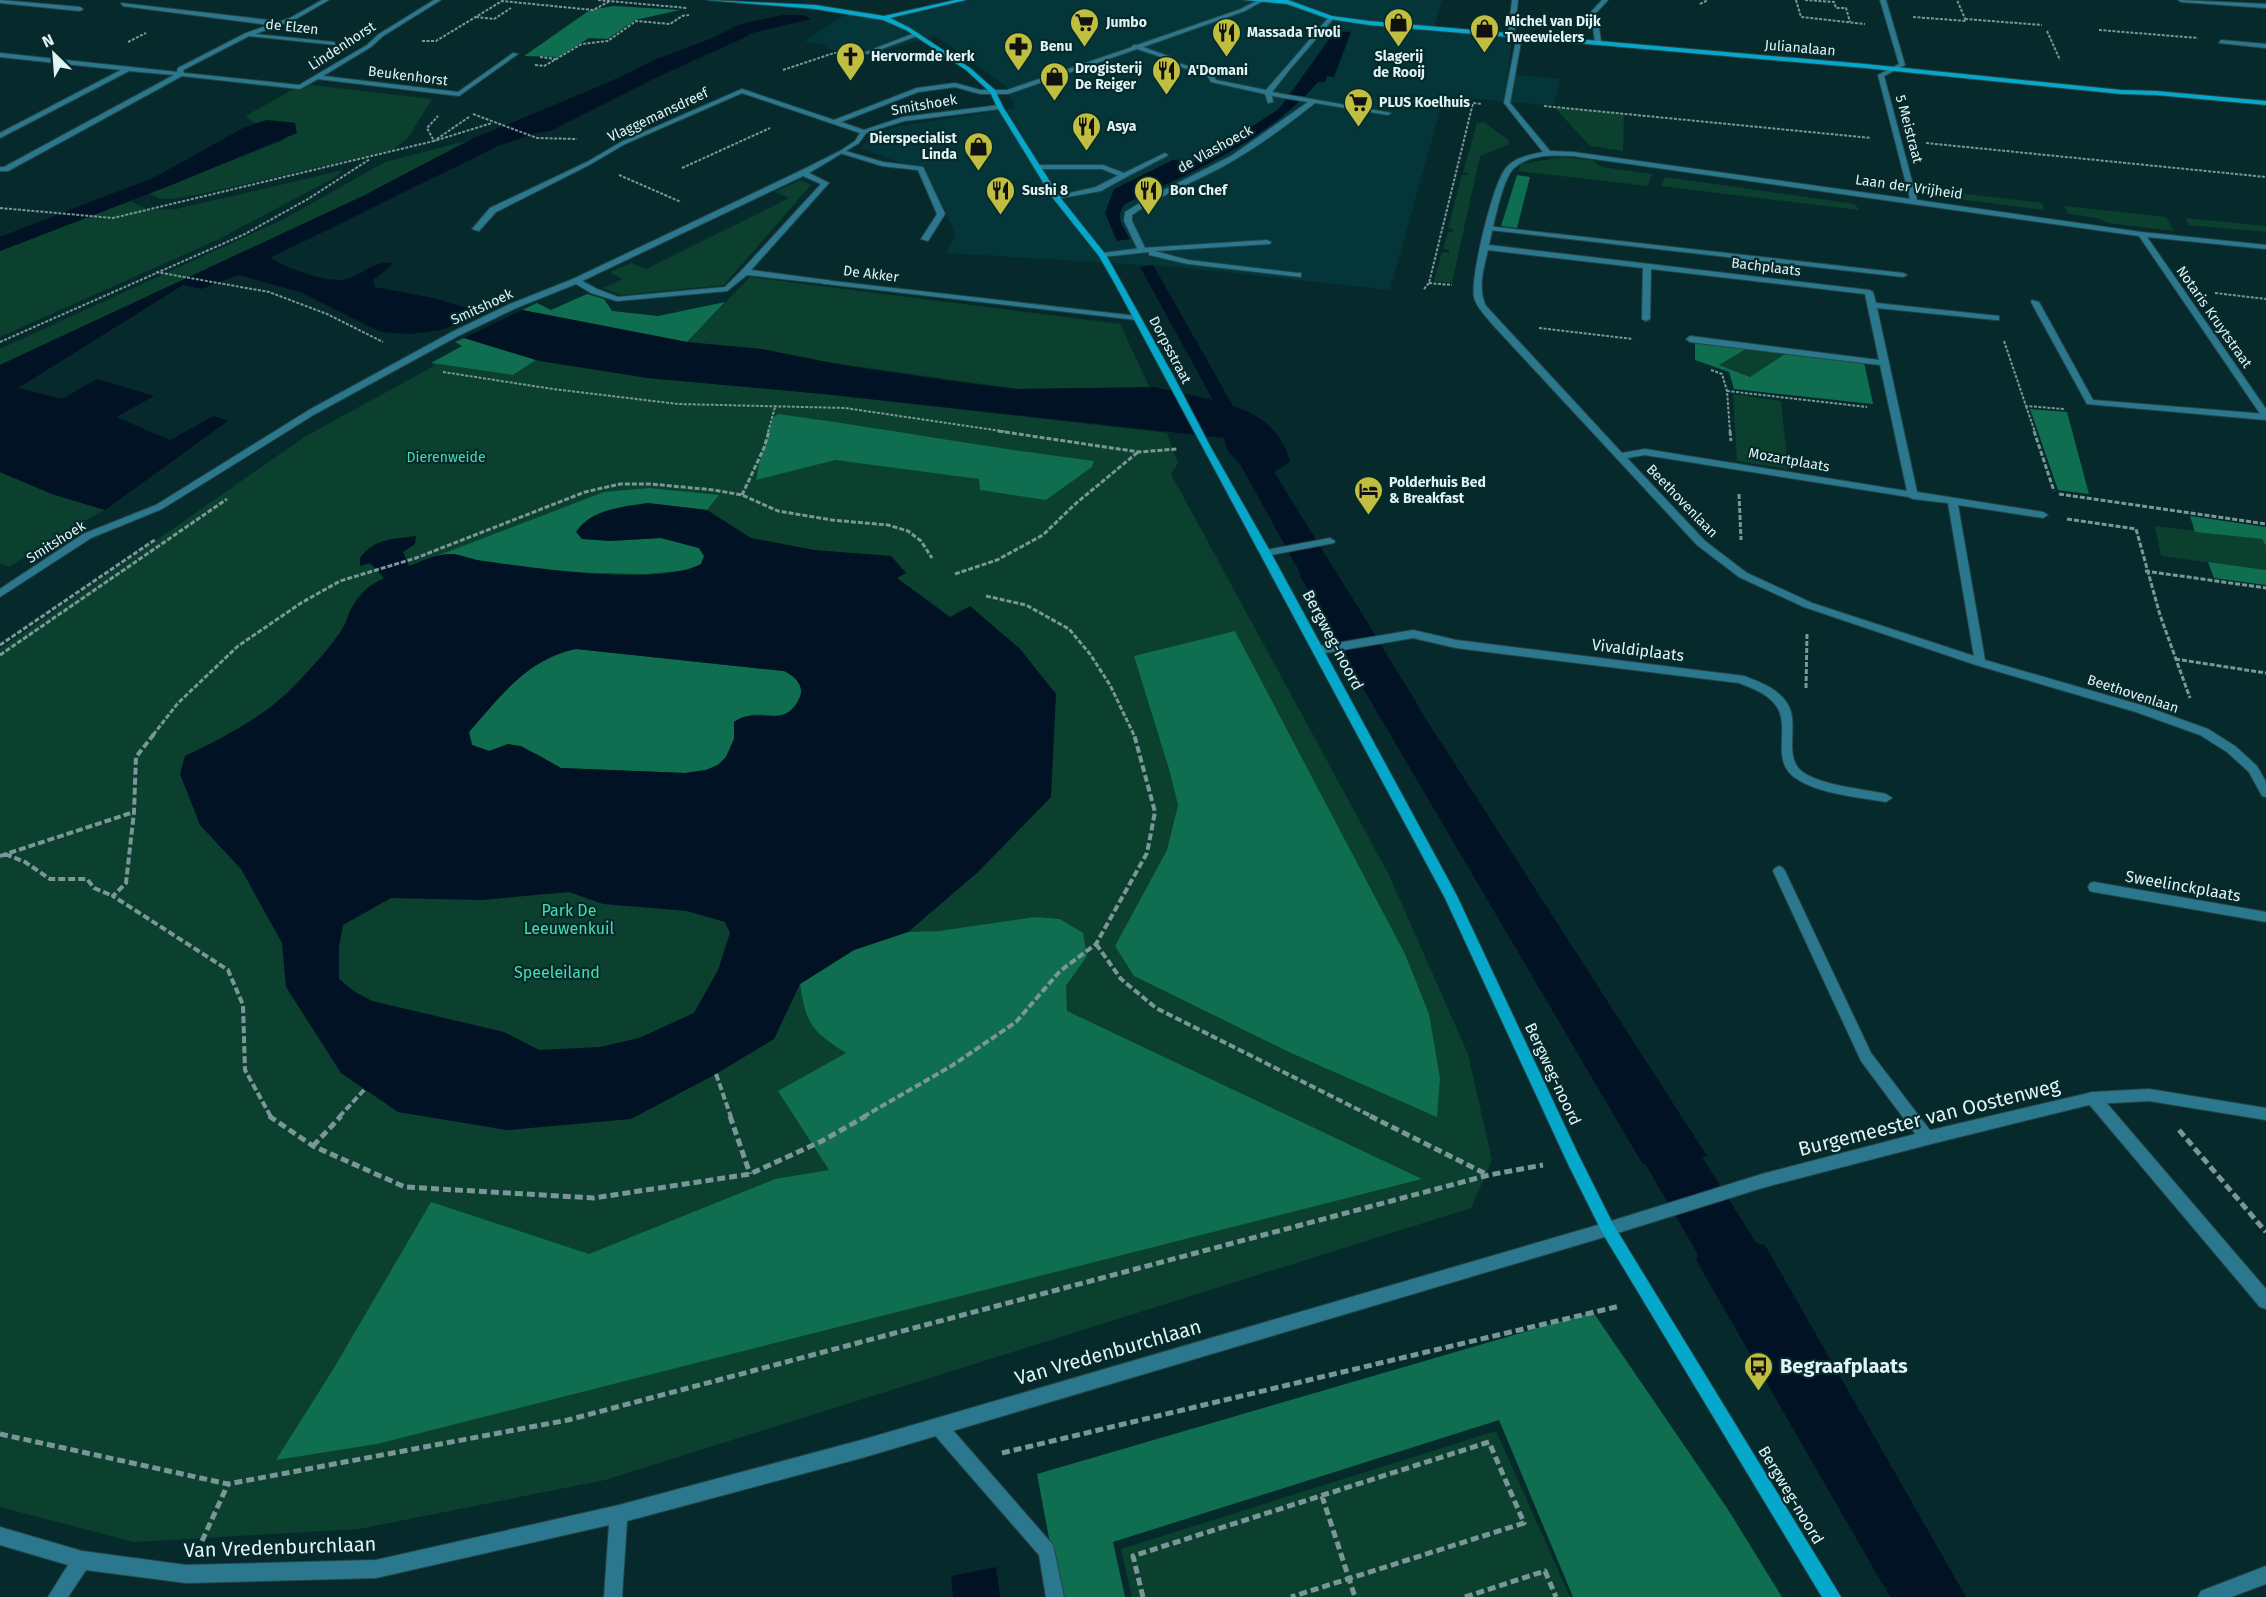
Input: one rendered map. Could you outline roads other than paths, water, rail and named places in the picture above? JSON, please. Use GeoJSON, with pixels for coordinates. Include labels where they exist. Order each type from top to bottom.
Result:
{"type":"FeatureCollection","features":[{"type":"Feature","properties":{"kind":"street"},"geometry":{"type":"LineString","coordinates":[[25,4],[33,0]]}},
{"type":"Feature","properties":{"kind":"street","name":"de Elzen"},"geometry":{"type":"LineString","coordinates":[[181,74],[180,69],[248,34],[292,19],[327,0]]}},
{"type":"Feature","properties":{"kind":"street","name":"Lindenhorst"},"geometry":{"type":"LineString","coordinates":[[0,55],[300,87],[369,46],[381,35],[438,0]]}},
{"type":"Feature","properties":{"kind":"street"},"geometry":{"type":"LineString","coordinates":[[710,0],[835,9],[884,18],[968,69],[995,93]]}},
{"type":"Feature","properties":{"kind":"street"},"geometry":{"type":"LineString","coordinates":[[884,18],[963,0]]}},
{"type":"Feature","properties":{"kind":"street"},"geometry":{"type":"LineString","coordinates":[[1247,0],[1289,1],[1331,18],[1268,92]]}},
{"type":"Feature","properties":{"kind":"street"},"geometry":{"type":"LineString","coordinates":[[1515,0],[1515,36],[1507,103],[1548,153]]}},
{"type":"Feature","properties":{"kind":"street"},"geometry":{"type":"LineString","coordinates":[[1598,42],[1594,12],[1605,0]]}},
{"type":"Feature","properties":{"kind":"street"},"geometry":{"type":"LineString","coordinates":[[1883,0],[1902,65],[1892,70]]}},
{"type":"Feature","properties":{"kind":"street"},"geometry":{"type":"LineString","coordinates":[[2181,0],[2266,6]]}},
{"type":"Feature","properties":{"kind":"street"},"geometry":{"type":"LineString","coordinates":[[0,1],[80,9]]}},
{"type":"Feature","properties":{"kind":"street"},"geometry":{"type":"LineString","coordinates":[[835,122],[917,90],[955,85],[980,92],[1008,92],[1243,10],[1260,2]]}},
{"type":"Feature","properties":{"kind":"street","name":"de Elzen"},"geometry":{"type":"LineString","coordinates":[[123,4],[268,22],[274,25]]}},
{"type":"Feature","properties":{"kind":"street","name":"Julianalaan"},"geometry":{"type":"LineString","coordinates":[[1331,18],[2121,92],[2266,103]]}},
{"type":"Feature","properties":{"kind":"street","name":"de Elzen"},"geometry":{"type":"LineString","coordinates":[[248,34],[334,44]]}},
{"type":"Feature","properties":{"kind":"street"},"geometry":{"type":"LineString","coordinates":[[866,53],[915,35]]}},
{"type":"Feature","properties":{"kind":"street"},"geometry":{"type":"LineString","coordinates":[[2221,42],[2266,46]]}},
{"type":"Feature","properties":{"kind":"street"},"geometry":{"type":"LineString","coordinates":[[1135,46],[1169,58],[1176,64],[1210,74],[1213,81],[1287,97],[1388,113]]}},
{"type":"Feature","properties":{"kind":"street","name":"Beukenhorst"},"geometry":{"type":"LineString","coordinates":[[318,77],[459,94],[515,54]]}},
{"type":"Feature","properties":{"kind":"street"},"geometry":{"type":"LineString","coordinates":[[0,135],[126,69]]}},
{"type":"Feature","properties":{"kind":"street","name":"5 Meistraat"},"geometry":{"type":"LineString","coordinates":[[1892,70],[1881,75],[1914,202]]}},
{"type":"Feature","properties":{"kind":"street"},"geometry":{"type":"LineString","coordinates":[[0,169],[5,170],[181,74]]}},
{"type":"Feature","properties":{"kind":"street","name":"Vlaggemansdreef"},"geometry":{"type":"LineString","coordinates":[[476,229],[493,210],[590,163],[622,143],[742,91],[864,132]]}},
{"type":"Feature","properties":{"kind":"street"},"geometry":{"type":"LineString","coordinates":[[1268,92],[1270,102]]}},
{"type":"Feature","properties":{"kind":"street","name":"Dorpsstraat"},"geometry":{"type":"LineString","coordinates":[[995,93],[1000,107],[1056,197],[1102,255],[1170,377],[1205,446],[1267,552]]}},
{"type":"Feature","properties":{"kind":"street","name":"de Vlashoeck"},"geometry":{"type":"LineString","coordinates":[[1142,250],[1128,220],[1128,214],[1141,204],[1246,149],[1314,101]]}},
{"type":"Feature","properties":{"kind":"street","name":"Smitshoek"},"geometry":{"type":"LineString","coordinates":[[0,594],[87,536],[159,507],[312,412],[455,334],[513,306],[576,281],[803,173],[842,152],[856,142],[864,132],[903,119],[1000,107]]}},
{"type":"Feature","properties":{"kind":"street"},"geometry":{"type":"LineString","coordinates":[[842,152],[882,164],[921,168],[941,214],[925,239]]}},
{"type":"Feature","properties":{"kind":"street","name":"Laan der Vrijheid"},"geometry":{"type":"LineString","coordinates":[[1548,153],[1574,154],[2141,234],[2266,247]]}},
{"type":"Feature","properties":{"kind":"street","name":"Beethovenlaan"},"geometry":{"type":"LineString","coordinates":[[1548,153],[1524,159],[1506,172],[1485,247],[1477,287],[1478,296],[1495,322],[1701,543],[1743,575],[1808,605],[1980,662],[2140,709],[2204,732],[2231,749],[2253,769],[2266,793]]}},
{"type":"Feature","properties":{"kind":"street"},"geometry":{"type":"LineString","coordinates":[[1056,197],[1098,189],[1165,154]]}},
{"type":"Feature","properties":{"kind":"street"},"geometry":{"type":"LineString","coordinates":[[1038,167],[1103,167],[1124,176]]}},
{"type":"Feature","properties":{"kind":"street"},"geometry":{"type":"LineString","coordinates":[[576,281],[594,291],[617,299],[727,289],[825,183],[803,173]]}},
{"type":"Feature","properties":{"kind":"street"},"geometry":{"type":"LineString","coordinates":[[1490,228],[1903,275]]}},
{"type":"Feature","properties":{"kind":"street","name":"Notaris Kruytstraat"},"geometry":{"type":"LineString","coordinates":[[2141,234],[2266,417]]}},
{"type":"Feature","properties":{"kind":"street"},"geometry":{"type":"LineString","coordinates":[[1102,255],[1142,250],[1267,242]]}},
{"type":"Feature","properties":{"kind":"street","name":"Bachplaats"},"geometry":{"type":"LineString","coordinates":[[1485,247],[1869,292],[1872,304],[1996,318]]}},
{"type":"Feature","properties":{"kind":"street"},"geometry":{"type":"LineString","coordinates":[[1142,250],[1188,262],[1298,275]]}},
{"type":"Feature","properties":{"kind":"street"},"geometry":{"type":"LineString","coordinates":[[1646,319],[1647,266]]}},
{"type":"Feature","properties":{"kind":"street","name":"De Akker"},"geometry":{"type":"LineString","coordinates":[[745,272],[1137,318]]}},
{"type":"Feature","properties":{"kind":"street"},"geometry":{"type":"LineString","coordinates":[[2035,302],[2090,402],[2266,417]]}},
{"type":"Feature","properties":{"kind":"street"},"geometry":{"type":"LineString","coordinates":[[1872,304],[1913,496]]}},
{"type":"Feature","properties":{"kind":"street"},"geometry":{"type":"LineString","coordinates":[[1690,339],[1884,363]]}},
{"type":"Feature","properties":{"kind":"street","name":"Mozartplaats"},"geometry":{"type":"LineString","coordinates":[[1620,456],[1645,452],[2043,515]]}},
{"type":"Feature","properties":{"kind":"street"},"geometry":{"type":"LineString","coordinates":[[1953,502],[1980,662]]}},
{"type":"Feature","properties":{"kind":"street"},"geometry":{"type":"LineString","coordinates":[[1267,552],[1330,541]]}},
{"type":"Feature","properties":{"kind":"street","name":"Bergweg-noord"},"geometry":{"type":"LineString","coordinates":[[1267,552],[1451,898],[1573,1160],[1608,1229],[1832,1597]]}},
{"type":"Feature","properties":{"kind":"street","name":"Vivaldiplaats"},"geometry":{"type":"LineString","coordinates":[[1319,651],[1413,634],[1456,644],[1740,679],[1760,686],[1785,708],[1788,760],[1798,775],[1886,798]]}},
{"type":"Feature","properties":{"kind":"street"},"geometry":{"type":"LineString","coordinates":[[1779,871],[1866,1057],[1927,1138]]}},
{"type":"Feature","properties":{"kind":"street","name":"Sweelinckplaats"},"geometry":{"type":"LineString","coordinates":[[2094,887],[2266,917]]}},
{"type":"Feature","properties":{"kind":"street","name":"Burgemeester van Oostenweg"},"geometry":{"type":"LineString","coordinates":[[1608,1229],[1762,1181],[2093,1098],[2149,1095],[2266,1114]]}},
{"type":"Feature","properties":{"kind":"street"},"geometry":{"type":"LineString","coordinates":[[2093,1098],[2266,1301]]}},
{"type":"Feature","properties":{"kind":"street","name":"Van Vredenburchlaan"},"geometry":{"type":"LineString","coordinates":[[0,1536],[82,1560],[186,1574],[376,1569],[619,1514],[938,1426],[1608,1229]]}},
{"type":"Feature","properties":{"kind":"street"},"geometry":{"type":"LineString","coordinates":[[938,1426],[1047,1551],[1055,1597]]}},
{"type":"Feature","properties":{"kind":"street"},"geometry":{"type":"LineString","coordinates":[[613,1597],[619,1514]]}},
{"type":"Feature","properties":{"kind":"street"},"geometry":{"type":"LineString","coordinates":[[57,1597],[82,1560]]}},
{"type":"Feature","properties":{"kind":"street"},"geometry":{"type":"LineString","coordinates":[[2207,1597],[2266,1575]]}},
{"type":"Feature","properties":{"kind":"waterway"},"geometry":{"type":"LineString","coordinates":[[1319,576],[1398,707]]}},
{"type":"Feature","properties":{"kind":"waterway"},"geometry":{"type":"LineString","coordinates":[[1644,1112],[1756,1297]]}},
{"type":"Feature","properties":{"kind":"place","name":"Jumbo"},"geometry":{"type":"Point","coordinates":[1085,48]}},
{"type":"Feature","properties":{"kind":"place","name":"Slagerij de Rooij"},"geometry":{"type":"Point","coordinates":[1399,48]}},
{"type":"Feature","properties":{"kind":"place","name":"Michel van Dijk Tweewielers"},"geometry":{"type":"Point","coordinates":[1484,54]}},
{"type":"Feature","properties":{"kind":"place","name":"Massada Tivoli"},"geometry":{"type":"Point","coordinates":[1226,58]}},
{"type":"Feature","properties":{"kind":"place","name":"Benu"},"geometry":{"type":"Point","coordinates":[1019,72]}},
{"type":"Feature","properties":{"kind":"place","name":"Hervormde kerk"},"geometry":{"type":"Point","coordinates":[850,82]}},
{"type":"Feature","properties":{"kind":"place","name":"A'Domani"},"geometry":{"type":"Point","coordinates":[1167,96]}},
{"type":"Feature","properties":{"kind":"place","name":"Drogisterij De Reiger"},"geometry":{"type":"Point","coordinates":[1054,102]}},
{"type":"Feature","properties":{"kind":"place","name":"PLUS Koelhuis"},"geometry":{"type":"Point","coordinates":[1358,128]}},
{"type":"Feature","properties":{"kind":"place","name":"Asya"},"geometry":{"type":"Point","coordinates":[1086,152]}},
{"type":"Feature","properties":{"kind":"place","name":"Dierspecialist Linda"},"geometry":{"type":"Point","coordinates":[978,172]}},
{"type":"Feature","properties":{"kind":"place","name":"Sushi 8"},"geometry":{"type":"Point","coordinates":[1001,216]}},
{"type":"Feature","properties":{"kind":"place","name":"Bon Chef"},"geometry":{"type":"Point","coordinates":[1149,216]}},
{"type":"Feature","properties":{"kind":"place","name":"Polderhuis Bed & Breakfast"},"geometry":{"type":"Point","coordinates":[1368,516]}},
{"type":"Feature","properties":{"kind":"place","name":"Begraafplaats"},"geometry":{"type":"Point","coordinates":[1759,1392]}},
{"type":"Feature","properties":{"kind":"park label","name":"Dierenweide"},"geometry":{"type":"Point","coordinates":[446,457]}},
{"type":"Feature","properties":{"kind":"park label","name":"Park De Leeuwenkuil"},"geometry":{"type":"Point","coordinates":[569,919]}},
{"type":"Feature","properties":{"kind":"park label","name":"Speeleiland"},"geometry":{"type":"Point","coordinates":[557,972]}}]}
